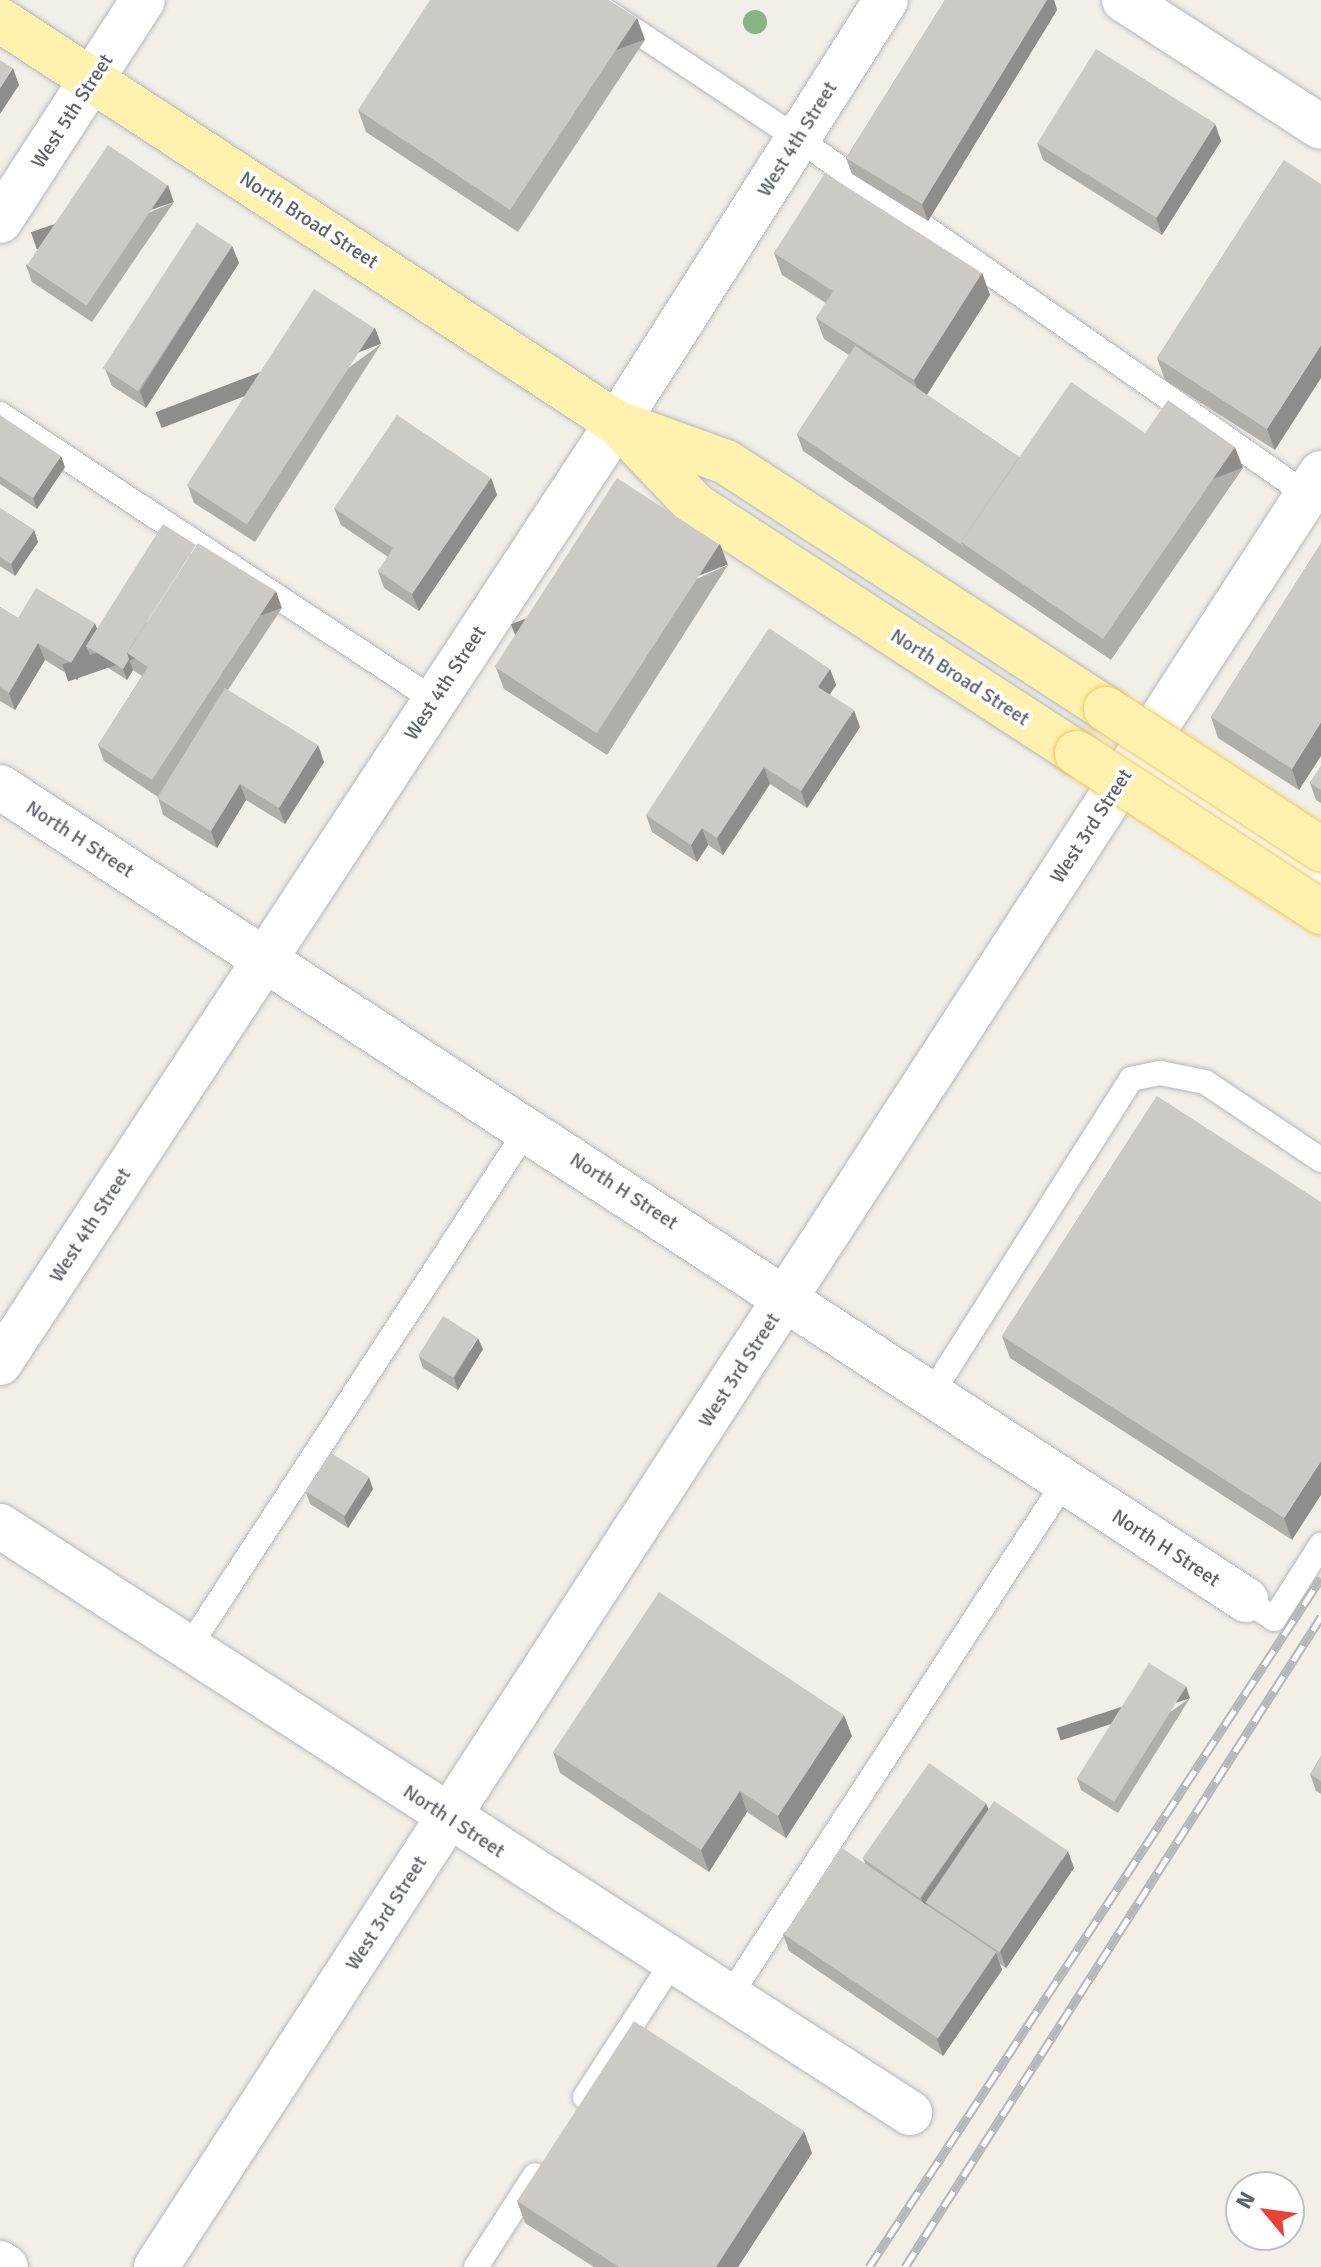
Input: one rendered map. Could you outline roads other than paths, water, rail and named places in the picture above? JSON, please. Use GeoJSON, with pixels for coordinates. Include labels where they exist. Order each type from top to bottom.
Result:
{"type":"FeatureCollection","features":[{"type":"Feature","properties":{"kind":"main road","name":"North Broad Street"},"geometry":{"type":"LineString","coordinates":[[0,20],[617,423],[695,505],[1321,912]]}},
{"type":"Feature","properties":{"kind":"main road","name":"North Broad Street"},"geometry":{"type":"LineString","coordinates":[[617,423],[726,462],[1321,849]]}},
{"type":"Feature","properties":{"kind":"street","name":"West 5th Street"},"geometry":{"type":"LineString","coordinates":[[0,221],[143,0]]}},
{"type":"Feature","properties":{"kind":"street","name":"West 4th Street"},"geometry":{"type":"LineString","coordinates":[[0,1363],[617,423],[886,0]]}},
{"type":"Feature","properties":{"kind":"street"},"geometry":{"type":"LineString","coordinates":[[1124,0],[1321,127]]}},
{"type":"Feature","properties":{"kind":"street","name":"West 3rd Street"},"geometry":{"type":"LineString","coordinates":[[156,2267],[1134,759],[1316,491]]}},
{"type":"Feature","properties":{"kind":"street","name":"North H Street"},"geometry":{"type":"LineString","coordinates":[[0,787],[528,1128],[1246,1600]]}},
{"type":"Feature","properties":{"kind":"street","name":"North I Street"},"geometry":{"type":"LineString","coordinates":[[0,1526],[910,2113]]}},
{"type":"Feature","properties":{"kind":"street"},"geometry":{"type":"LineString","coordinates":[[0,2263],[6,2267]]}},
{"type":"Feature","properties":{"kind":"lane"},"geometry":{"type":"LineString","coordinates":[[589,0],[1316,491]]}},
{"type":"Feature","properties":{"kind":"lane"},"geometry":{"type":"LineString","coordinates":[[0,414],[434,700]]}},
{"type":"Feature","properties":{"kind":"lane"},"geometry":{"type":"LineString","coordinates":[[1134,759],[1321,880]]}},
{"type":"Feature","properties":{"kind":"lane"},"geometry":{"type":"LineString","coordinates":[[932,1393],[1131,1079],[1160,1073],[1205,1082],[1321,1160]]}},
{"type":"Feature","properties":{"kind":"lane"},"geometry":{"type":"LineString","coordinates":[[189,1647],[528,1128]]}},
{"type":"Feature","properties":{"kind":"lane"},"geometry":{"type":"LineString","coordinates":[[729,1997],[1065,1481]]}},
{"type":"Feature","properties":{"kind":"lane"},"geometry":{"type":"LineString","coordinates":[[1246,1600],[1274,1619],[1321,1545]]}},
{"type":"Feature","properties":{"kind":"lane"},"geometry":{"type":"LineString","coordinates":[[572,2117],[673,1961]]}},
{"type":"Feature","properties":{"kind":"lane"},"geometry":{"type":"LineString","coordinates":[[476,2267],[547,2156]]}},
{"type":"Feature","properties":{"kind":"railway"},"geometry":{"type":"LineString","coordinates":[[869,2267],[1321,1578]]}},
{"type":"Feature","properties":{"kind":"railway"},"geometry":{"type":"LineString","coordinates":[[905,2267],[1321,1617]]}}]}
